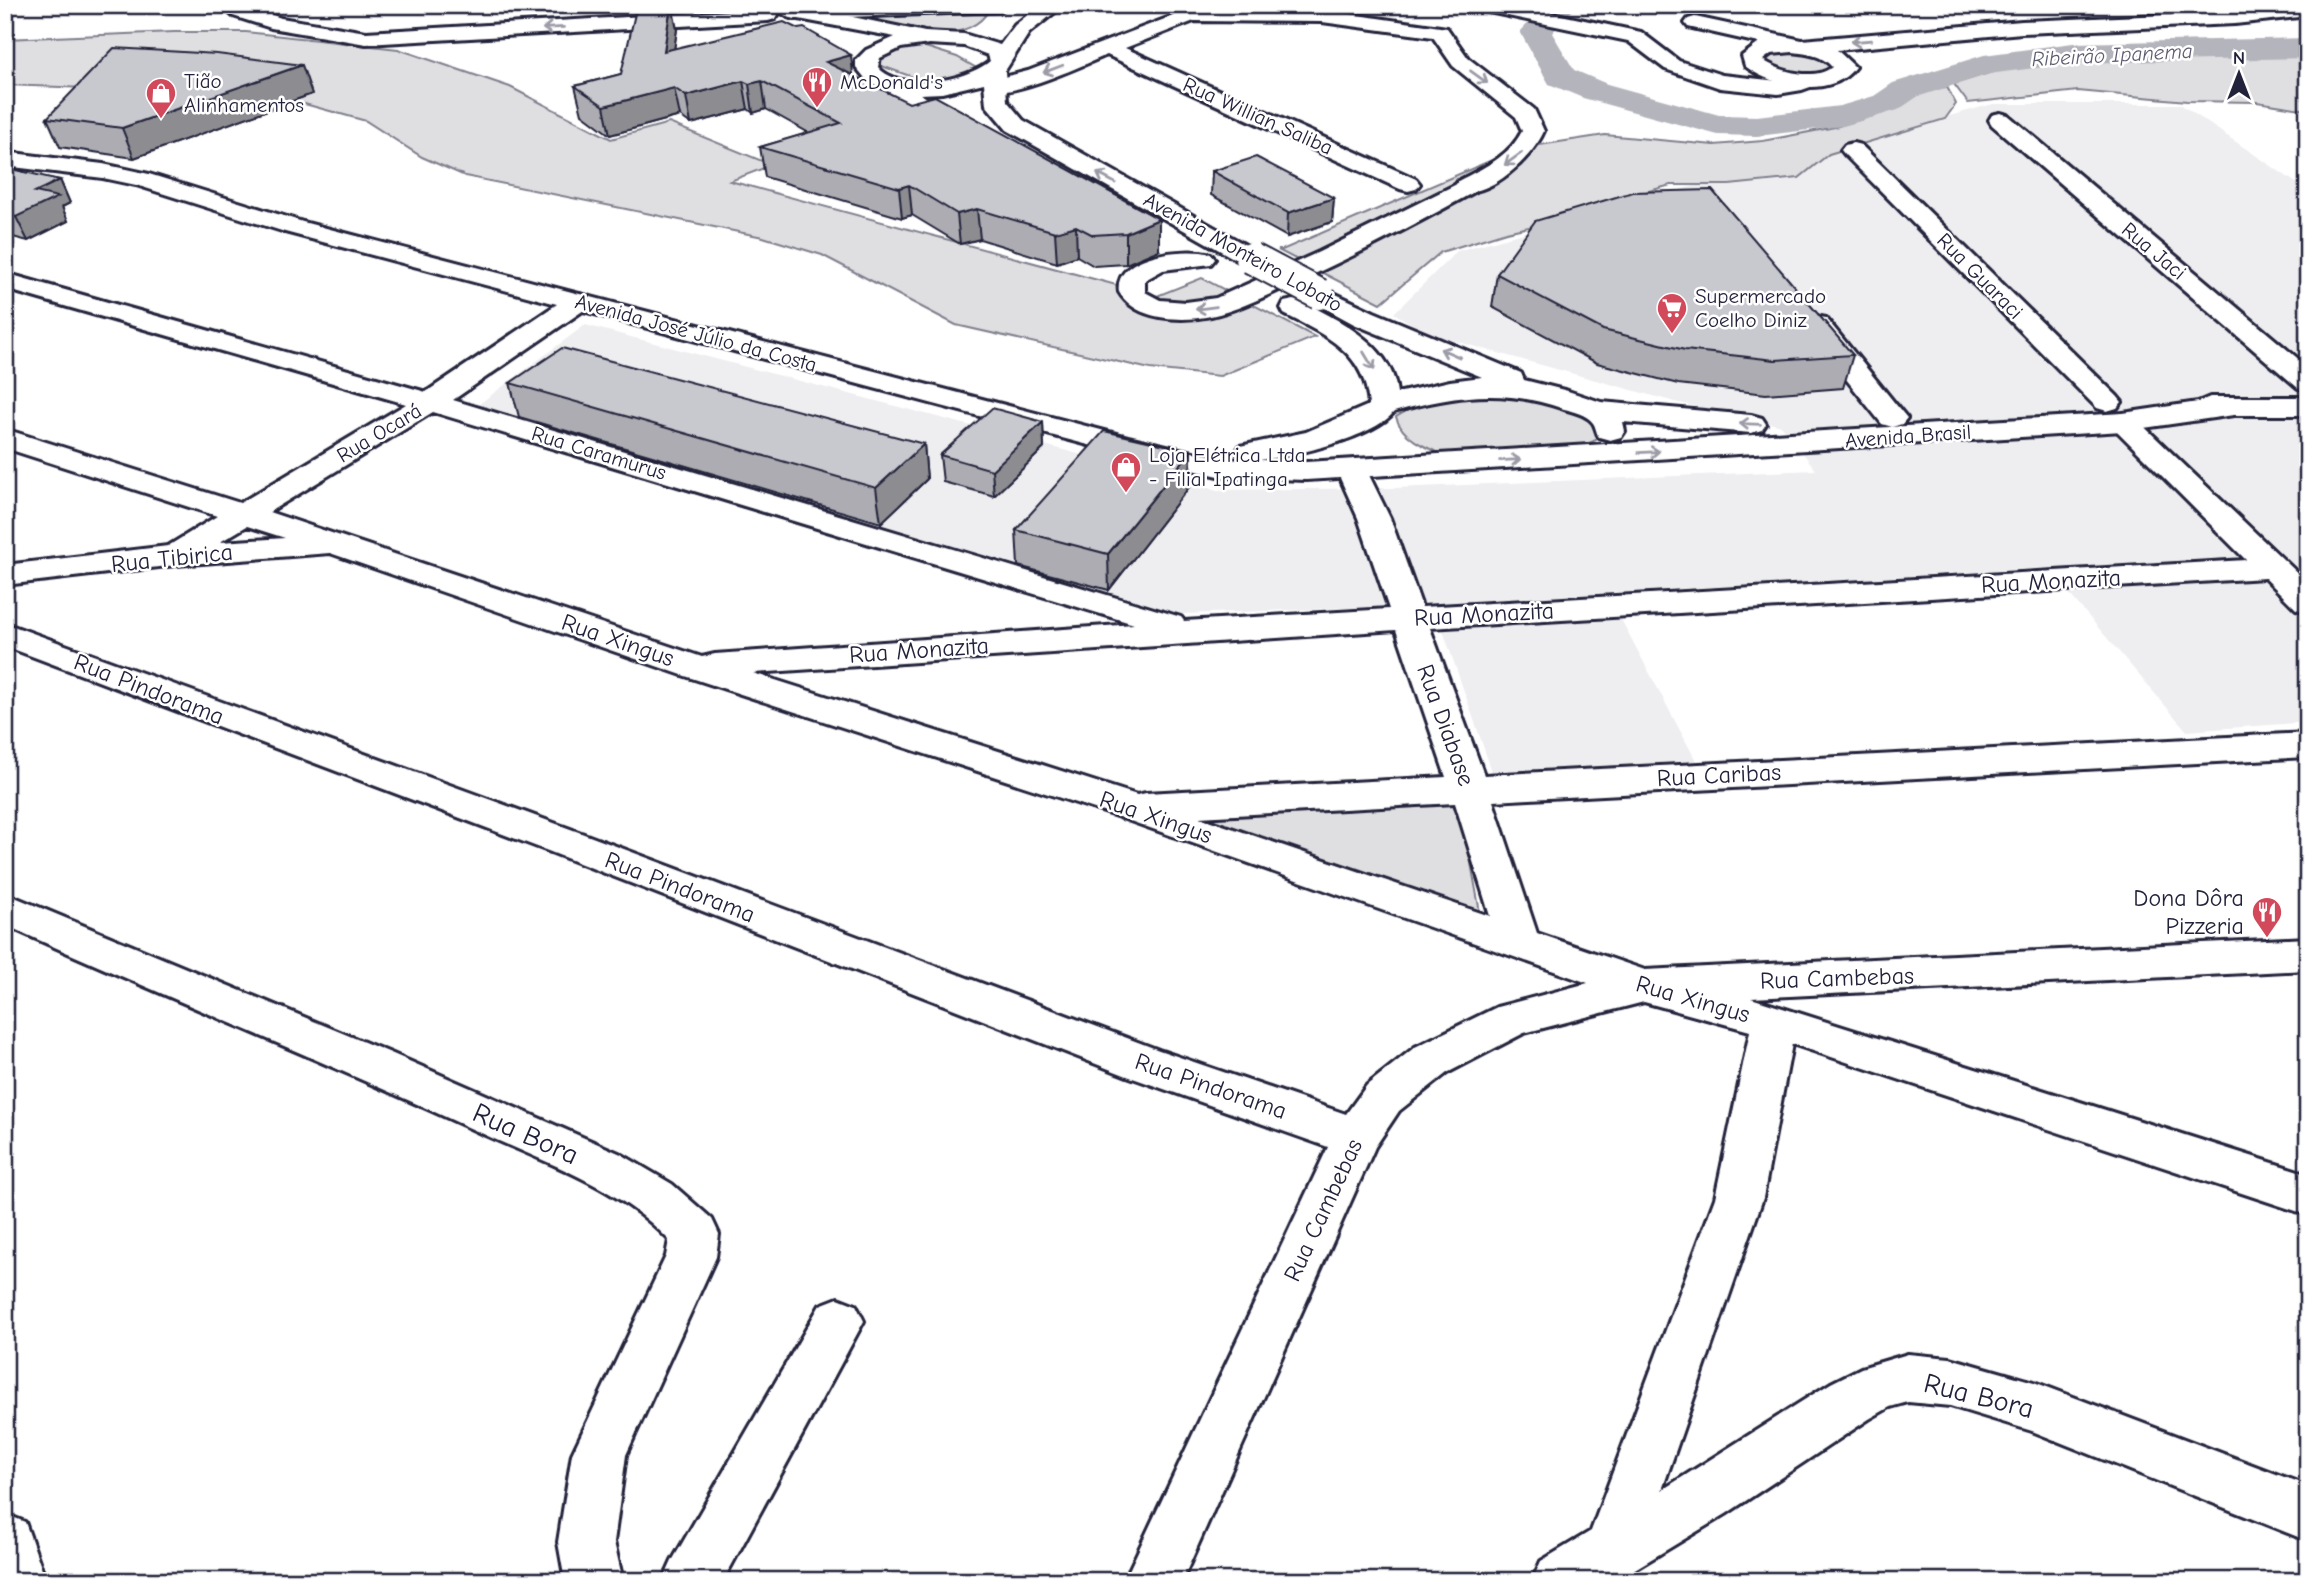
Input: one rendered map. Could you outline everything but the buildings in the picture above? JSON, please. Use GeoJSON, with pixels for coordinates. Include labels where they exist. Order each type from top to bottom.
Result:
{"type":"FeatureCollection","features":[{"type":"Feature","properties":{"kind":"street"},"geometry":{"type":"LineString","coordinates":[[231,5],[240,12],[278,24],[366,38],[780,11],[1000,5]]}},
{"type":"Feature","properties":{"kind":"street"},"geometry":{"type":"LineString","coordinates":[[746,5],[982,43],[998,52],[997,73]]}},
{"type":"Feature","properties":{"kind":"street"},"geometry":{"type":"LineString","coordinates":[[1012,5],[984,23],[938,38],[896,43],[873,54],[867,60],[867,67],[875,76],[920,87],[943,87],[997,73],[1036,76],[1108,48],[1189,10],[1446,23],[1460,62],[1526,114],[1533,131],[1525,150],[1492,173],[1379,234],[1219,306],[1174,310],[1154,307],[1140,301],[1133,294],[1130,284],[1135,273],[1181,259],[1202,260]]}},
{"type":"Feature","properties":{"kind":"street"},"geometry":{"type":"LineString","coordinates":[[997,73],[1010,43],[1024,24],[1054,5]]}},
{"type":"Feature","properties":{"kind":"street"},"geometry":{"type":"LineString","coordinates":[[1682,5],[1695,23],[1752,59],[1766,72],[1808,80]]}},
{"type":"Feature","properties":{"kind":"street"},"geometry":{"type":"LineString","coordinates":[[1485,6],[1613,29],[1649,43],[1660,56],[1687,71],[1733,83],[1768,87],[1789,86],[1835,76],[1925,36]]}},
{"type":"Feature","properties":{"kind":"street"},"geometry":{"type":"LineString","coordinates":[[1660,56],[1709,67],[1732,67],[1752,59],[1766,48],[2022,27],[2235,18],[2308,10]]}},
{"type":"Feature","properties":{"kind":"street"},"geometry":{"type":"LineString","coordinates":[[780,11],[802,33]]}},
{"type":"Feature","properties":{"kind":"street"},"geometry":{"type":"LineString","coordinates":[[1695,23],[1834,56],[1844,67],[1842,72]]}},
{"type":"Feature","properties":{"kind":"street","name":"Rua Willian Saliba"},"geometry":{"type":"LineString","coordinates":[[1108,48],[1408,184]]}},
{"type":"Feature","properties":{"kind":"street"},"geometry":{"type":"LineString","coordinates":[[843,57],[983,138]]}},
{"type":"Feature","properties":{"kind":"street","name":"Avenida Monteiro Lobato"},"geometry":{"type":"LineString","coordinates":[[997,73],[993,97],[998,108],[1015,125],[1235,263],[1364,351],[1385,389],[1381,429],[1415,454],[1442,462]]}},
{"type":"Feature","properties":{"kind":"street","name":"Rua Jaci"},"geometry":{"type":"LineString","coordinates":[[2000,120],[2308,382]]}},
{"type":"Feature","properties":{"kind":"street","name":"Rua Guaraci"},"geometry":{"type":"LineString","coordinates":[[1853,150],[2308,603]]}},
{"type":"Feature","properties":{"kind":"street","name":"Avenida José Júlio da Costa"},"geometry":{"type":"LineString","coordinates":[[5,159],[103,171],[141,179],[294,227],[1115,444],[1161,452],[1223,468],[1351,469],[1581,455]]}},
{"type":"Feature","properties":{"kind":"street","name":"Avenida José Júlio da Costa"},"geometry":{"type":"LineString","coordinates":[[5,168],[65,176],[232,207]]}},
{"type":"Feature","properties":{"kind":"street"},"geometry":{"type":"LineString","coordinates":[[1235,263],[1255,250],[1290,249],[1352,233],[1467,186]]}},
{"type":"Feature","properties":{"kind":"street","name":"Avenida Monteiro Lobato"},"geometry":{"type":"LineString","coordinates":[[1165,239],[1202,260],[1235,263],[1535,390]]}},
{"type":"Feature","properties":{"kind":"street","name":"Rua Caramurus"},"geometry":{"type":"LineString","coordinates":[[5,281],[430,402],[1191,631]]}},
{"type":"Feature","properties":{"kind":"street"},"geometry":{"type":"LineString","coordinates":[[1798,300],[1892,418]]}},
{"type":"Feature","properties":{"kind":"street","name":"Rua Ocará"},"geometry":{"type":"LineString","coordinates":[[176,555],[430,402],[578,302]]}},
{"type":"Feature","properties":{"kind":"street","name":"Avenida José Júlio da Costa"},"geometry":{"type":"LineString","coordinates":[[1161,452],[1236,453],[1284,449],[1325,437],[1381,409],[1447,388],[1494,385],[1535,390]]}},
{"type":"Feature","properties":{"kind":"street","name":"Avenida Brasil"},"geometry":{"type":"LineString","coordinates":[[1535,390],[1597,411],[1770,425],[1892,418],[2234,406],[2308,406]]}},
{"type":"Feature","properties":{"kind":"street"},"geometry":{"type":"LineString","coordinates":[[1581,455],[1606,442],[1610,434],[1606,419],[1597,411]]}},
{"type":"Feature","properties":{"kind":"street","name":"Avenida Brasil"},"geometry":{"type":"LineString","coordinates":[[1581,455],[2115,412]]}},
{"type":"Feature","properties":{"kind":"street","name":"Rua Xingus"},"geometry":{"type":"LineString","coordinates":[[5,438],[245,514],[695,667],[1129,807],[1643,986],[1774,1021],[2308,1195]]}},
{"type":"Feature","properties":{"kind":"street","name":"Rua Diabase"},"geometry":{"type":"LineString","coordinates":[[1351,469],[1374,518],[1469,787],[1520,944]]}},
{"type":"Feature","properties":{"kind":"street","name":"Rua Tibirica"},"geometry":{"type":"LineString","coordinates":[[5,575],[79,569],[176,555],[339,545]]}},
{"type":"Feature","properties":{"kind":"street","name":"Rua Monazita"},"geometry":{"type":"LineString","coordinates":[[695,667],[1191,631],[2274,568]]}},
{"type":"Feature","properties":{"kind":"street","name":"Rua Pindorama"},"geometry":{"type":"LineString","coordinates":[[5,634],[562,841],[1143,1063],[1356,1137]]}},
{"type":"Feature","properties":{"kind":"street","name":"Rua Caribas"},"geometry":{"type":"LineString","coordinates":[[1129,807],[1469,787],[2308,745]]}},
{"type":"Feature","properties":{"kind":"street","name":"Rua Bora"},"geometry":{"type":"LineString","coordinates":[[5,908],[497,1119],[591,1163],[648,1194],[680,1216],[695,1234],[691,1257],[599,1454],[586,1542],[594,1581]]}},
{"type":"Feature","properties":{"kind":"street","name":"Rua Cambebas"},"geometry":{"type":"LineString","coordinates":[[1153,1581],[1356,1137],[1383,1098],[1431,1060],[1513,1019],[1643,986],[2037,970],[2308,954]]}},
{"type":"Feature","properties":{"kind":"street","name":"Rua Cambebas"},"geometry":{"type":"LineString","coordinates":[[1613,1549],[1739,1198],[1774,1021]]}},
{"type":"Feature","properties":{"kind":"street"},"geometry":{"type":"LineString","coordinates":[[692,1581],[838,1321]]}},
{"type":"Feature","properties":{"kind":"street","name":"Rua Bora"},"geometry":{"type":"LineString","coordinates":[[1561,1581],[1706,1495],[1850,1401],[1880,1385],[1908,1378],[1950,1382],[2034,1407],[2308,1514]]}},
{"type":"Feature","properties":{"kind":"street"},"geometry":{"type":"LineString","coordinates":[[5,1542],[17,1581]]}},
{"type":"Feature","properties":{"kind":"shaded area"},"geometry":{"type":"Polygon","coordinates":[[[990,9],[977,23],[960,31],[940,34],[896,29],[837,14],[990,9]]]}},
{"type":"Feature","properties":{"kind":"shaded area"},"geometry":{"type":"Polygon","coordinates":[[[246,32],[398,49],[510,87],[611,139],[669,123],[772,165],[730,181],[1157,296],[1202,278],[1315,337],[1220,376],[1150,369],[956,325],[822,255],[763,237],[465,176],[422,157],[366,121],[301,103],[228,93],[5,85],[5,39],[246,32]]]}},
{"type":"Feature","properties":{"kind":"shaded area"},"geometry":{"type":"Polygon","coordinates":[[[916,44],[957,57],[978,69],[979,74],[930,83],[873,63],[885,52],[916,44]]]}},
{"type":"Feature","properties":{"kind":"shaded area"},"geometry":{"type":"Polygon","coordinates":[[[1769,51],[1815,52],[1838,68],[1803,77],[1762,64],[1762,55],[1769,51]]]}},
{"type":"Feature","properties":{"kind":"shaded area"},"geometry":{"type":"Polygon","coordinates":[[[2308,54],[2308,110],[2257,102],[2187,101],[2078,91],[1968,103],[1954,84],[2005,68],[2150,55],[2308,54]]]}},
{"type":"Feature","properties":{"kind":"shaded area"},"geometry":{"type":"Polygon","coordinates":[[[1947,87],[1956,104],[1945,119],[1829,154],[1799,178],[1729,185],[1671,185],[1623,198],[1570,218],[1506,232],[1441,252],[1381,303],[1278,250],[1520,148],[1605,135],[1714,145],[1763,141],[1835,127],[1883,113],[1925,88],[1947,87]]]}},
{"type":"Feature","properties":{"kind":"shaded area"},"geometry":{"type":"Polygon","coordinates":[[[1993,104],[2180,104],[2308,191],[2308,722],[2187,731],[2047,568],[1607,593],[1700,768],[1496,783],[1434,605],[1181,614],[471,410],[585,325],[1217,490],[1396,488],[1816,470],[1782,426],[1675,402],[1426,333],[1394,313],[1457,251],[1993,104]]]}},
{"type":"Feature","properties":{"kind":"shaded area"},"geometry":{"type":"Polygon","coordinates":[[[1451,396],[1509,396],[1548,400],[1583,414],[1598,426],[1598,439],[1578,448],[1447,456],[1416,442],[1399,425],[1396,417],[1424,401],[1451,396]]]}},
{"type":"Feature","properties":{"kind":"shaded area"},"geometry":{"type":"Polygon","coordinates":[[[1459,797],[1481,918],[1193,817],[1459,797]]]}},
{"type":"Feature","properties":{"kind":"waterway","name":"Ribeirão Ipanema"},"geometry":{"type":"LineString","coordinates":[[1562,5],[1536,32],[1561,77],[1595,91],[1718,125],[1757,126],[1843,116],[1886,103],[1905,90],[1984,65],[2073,53],[2308,48]]}},
{"type":"Feature","properties":{"kind":"place","name":"McDonald's"},"geometry":{"type":"Point","coordinates":[817,109]}},
{"type":"Feature","properties":{"kind":"place","name":"Tião Alinhamentos"},"geometry":{"type":"Point","coordinates":[161,120]}},
{"type":"Feature","properties":{"kind":"place","name":"Supermercado Coelho Diniz"},"geometry":{"type":"Point","coordinates":[1672,335]}},
{"type":"Feature","properties":{"kind":"place","name":"Loja Elétrica Ltda - Filial Ipatinga"},"geometry":{"type":"Point","coordinates":[1126,494]}},
{"type":"Feature","properties":{"kind":"place","name":"Dona Dôra Pizzeria"},"geometry":{"type":"Point","coordinates":[2267,939]}}]}
